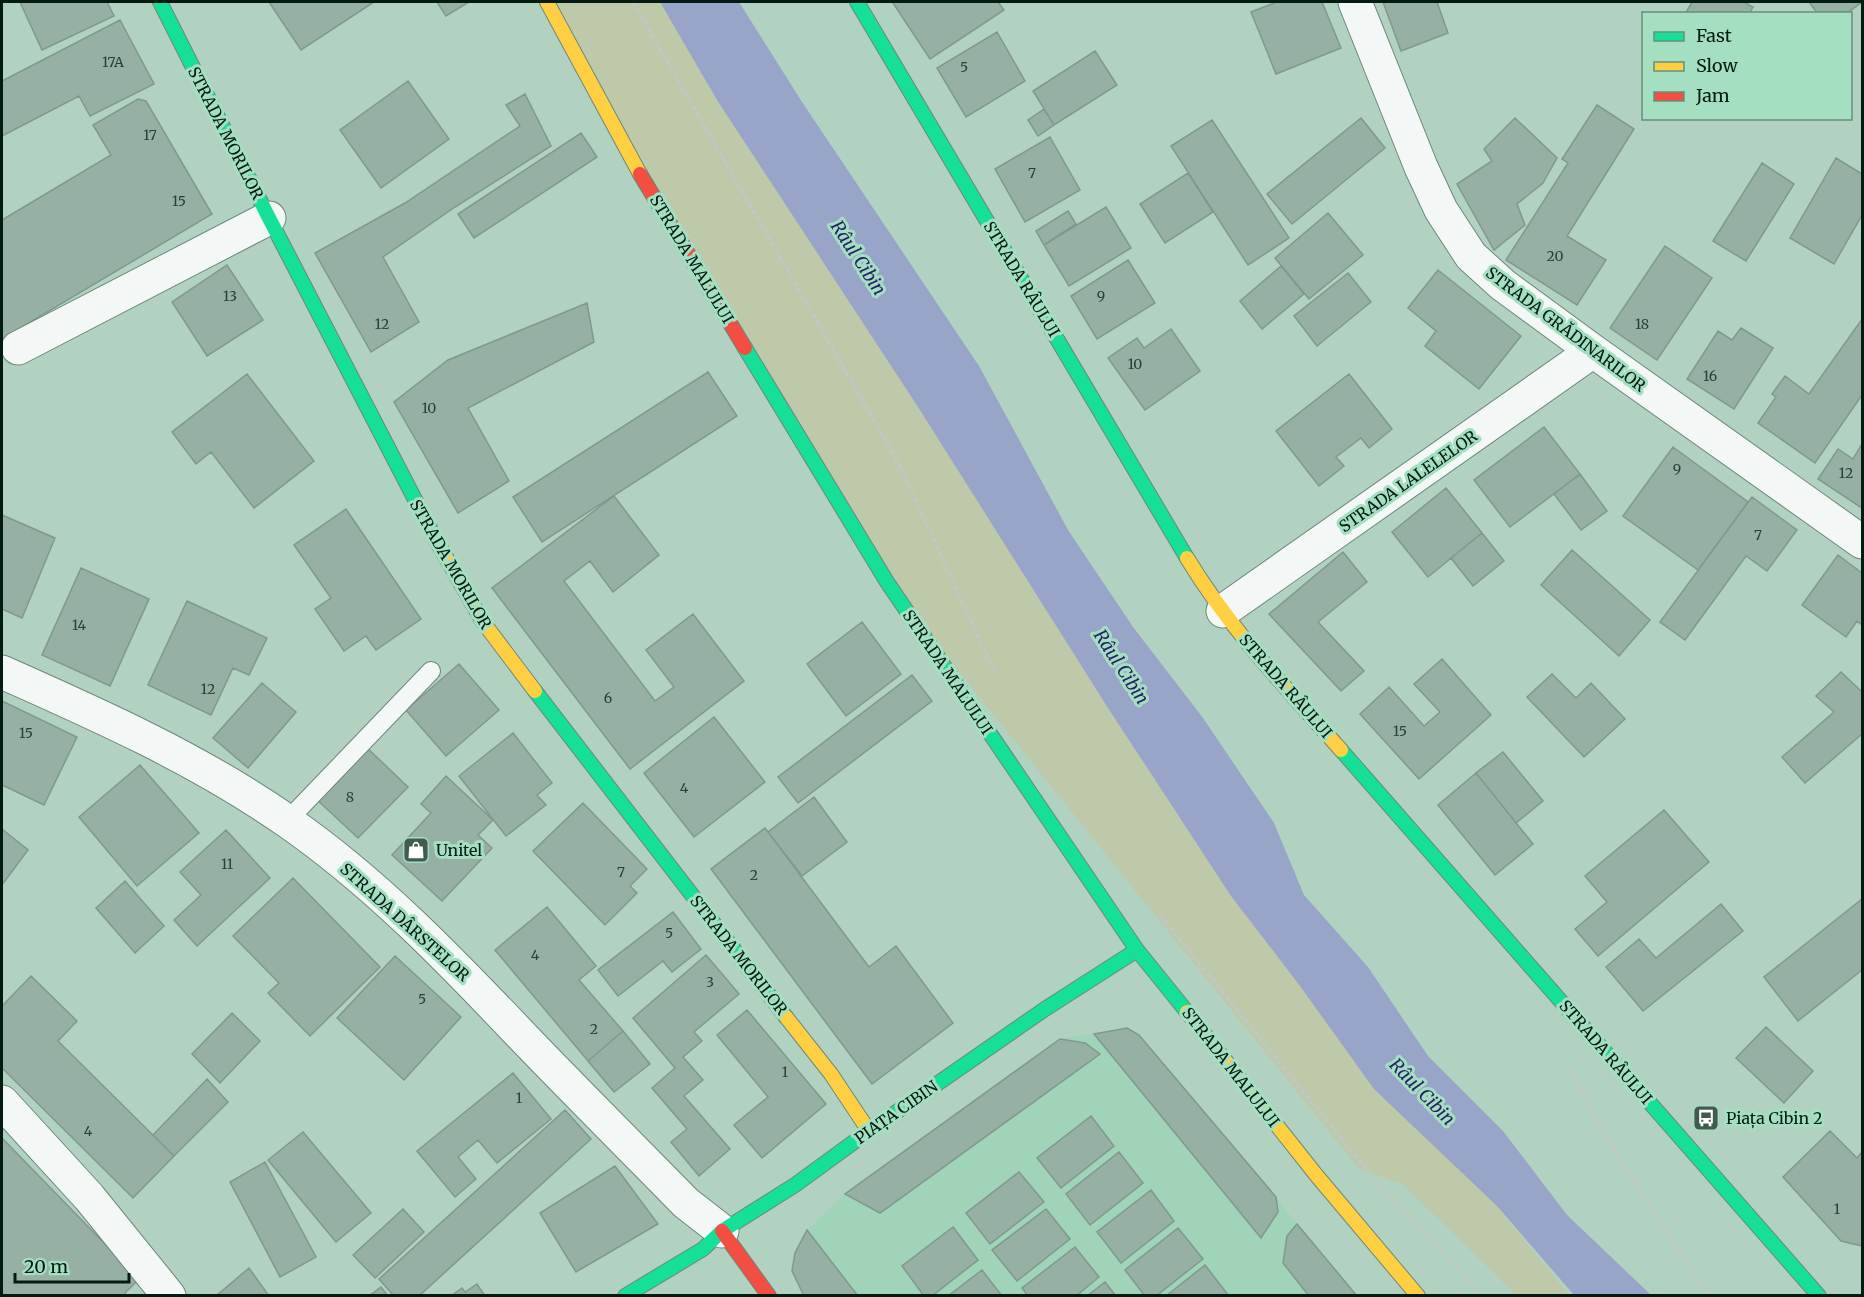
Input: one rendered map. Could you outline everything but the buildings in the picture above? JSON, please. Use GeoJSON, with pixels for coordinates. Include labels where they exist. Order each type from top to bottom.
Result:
{"type":"FeatureCollection","features":[{"type":"Feature","properties":{"kind":"main road","name":"STRADA MORILOR"},"geometry":{"type":"LineString","coordinates":[[160,2],[452,571],[483,622],[831,1074],[868,1131]]}},
{"type":"Feature","properties":{"kind":"main road","name":"STRADA MALULUI"},"geometry":{"type":"LineString","coordinates":[[548,2],[647,186],[887,582],[1137,950],[1317,1176],[1418,1296]]}},
{"type":"Feature","properties":{"kind":"main road","name":"STRADA RÂULUI"},"geometry":{"type":"LineString","coordinates":[[857,2],[1172,532],[1223,611],[1256,653],[1819,1296]]}},
{"type":"Feature","properties":{"kind":"main road","name":"PIAȚA CIBIN"},"geometry":{"type":"LineString","coordinates":[[625,1296],[703,1249],[722,1232],[795,1185],[868,1131],[1045,1009],[1137,950]]}},
{"type":"Feature","properties":{"kind":"main road"},"geometry":{"type":"LineString","coordinates":[[722,1232],[769,1296]]}},
{"type":"Feature","properties":{"kind":"street","name":"STRADA GRĂDINARILOR"},"geometry":{"type":"LineString","coordinates":[[1355,2],[1426,178],[1441,210],[1471,256],[1503,285],[1593,351],[1863,542]]}},
{"type":"Feature","properties":{"kind":"street"},"geometry":{"type":"LineString","coordinates":[[18,348],[269,218]]}},
{"type":"Feature","properties":{"kind":"street","name":"STRADA LALELELOR"},"geometry":{"type":"LineString","coordinates":[[1223,611],[1593,351]]}},
{"type":"Feature","properties":{"kind":"street","name":"STRADA DÂRSTELOR"},"geometry":{"type":"LineString","coordinates":[[2,672],[98,715],[201,768],[287,821],[369,885],[437,947],[686,1203],[722,1232]]}},
{"type":"Feature","properties":{"kind":"street"},"geometry":{"type":"LineString","coordinates":[[2,1102],[89,1197],[169,1296]]}},
{"type":"Feature","properties":{"kind":"lane"},"geometry":{"type":"LineString","coordinates":[[287,821],[431,671]]}},
{"type":"Feature","properties":{"kind":"path"},"geometry":{"type":"LineString","coordinates":[[633,2],[900,466],[998,677]]}},
{"type":"Feature","properties":{"kind":"path"},"geometry":{"type":"LineString","coordinates":[[1155,908],[1391,1200],[1484,1296]]}},
{"type":"Feature","properties":{"kind":"path"},"geometry":{"type":"LineString","coordinates":[[1565,1061],[1615,1153],[1709,1296]]}},
{"type":"Feature","properties":{"kind":"shaded area"},"geometry":{"type":"Polygon","coordinates":[[[547,2],[660,2],[717,100],[918,407],[1108,708],[1231,896],[1300,986],[1497,1206],[1569,1295],[1516,1295],[1404,1185],[1359,1169],[887,582],[547,2]]]}},
{"type":"Feature","properties":{"kind":"shaded area"},"geometry":{"type":"Polygon","coordinates":[[[1127,1028],[1139,1035],[1357,1295],[804,1296],[792,1271],[795,1253],[807,1230],[845,1194],[1060,1039],[1127,1028]]]}},
{"type":"Feature","properties":{"kind":"water","name":"Râul Cibin"},"geometry":{"type":"Polygon","coordinates":[[[660,2],[739,2],[802,102],[979,366],[1068,530],[1133,627],[1203,718],[1274,823],[1304,895],[1368,967],[1428,1056],[1503,1131],[1567,1215],[1651,1295],[1574,1295],[1497,1206],[1374,1089],[1300,986],[1231,896],[1108,708],[918,407],[717,100],[660,2]]]}},
{"type":"Feature","properties":{"kind":"traffic: fast"},"geometry":{"type":"LineString","coordinates":[[160,2],[436,540]]}},
{"type":"Feature","properties":{"kind":"traffic: fast"},"geometry":{"type":"LineString","coordinates":[[857,2],[1187,558]]}},
{"type":"Feature","properties":{"kind":"traffic: fast"},"geometry":{"type":"LineString","coordinates":[[745,348],[887,582],[1137,950],[1187,1012]]}},
{"type":"Feature","properties":{"kind":"traffic: fast"},"geometry":{"type":"LineString","coordinates":[[535,691],[786,1017]]}},
{"type":"Feature","properties":{"kind":"traffic: fast"},"geometry":{"type":"LineString","coordinates":[[1341,750],[1819,1296]]}},
{"type":"Feature","properties":{"kind":"traffic: fast"},"geometry":{"type":"LineString","coordinates":[[625,1296],[703,1249],[722,1231],[795,1185],[1045,1009],[1137,950]]}},
{"type":"Feature","properties":{"kind":"traffic: slow"},"geometry":{"type":"LineString","coordinates":[[547,2],[640,174]]}},
{"type":"Feature","properties":{"kind":"traffic: slow"},"geometry":{"type":"LineString","coordinates":[[436,540],[483,622],[535,691]]}},
{"type":"Feature","properties":{"kind":"traffic: slow"},"geometry":{"type":"LineString","coordinates":[[1187,558],[1240,634],[1341,750]]}},
{"type":"Feature","properties":{"kind":"traffic: slow"},"geometry":{"type":"LineString","coordinates":[[1187,1012],[1317,1176],[1418,1296]]}},
{"type":"Feature","properties":{"kind":"traffic: slow"},"geometry":{"type":"LineString","coordinates":[[786,1017],[831,1074],[869,1131]]}},
{"type":"Feature","properties":{"kind":"traffic: jam"},"geometry":{"type":"LineString","coordinates":[[640,174],[745,348]]}},
{"type":"Feature","properties":{"kind":"traffic: jam"},"geometry":{"type":"LineString","coordinates":[[722,1231],[769,1296]]}},
{"type":"Feature","properties":{"kind":"place","name":"Unitel"},"geometry":{"type":"Point","coordinates":[416,850]}},
{"type":"Feature","properties":{"kind":"place","name":"Piața Cibin 2"},"geometry":{"type":"Point","coordinates":[1706,1118]}}]}
